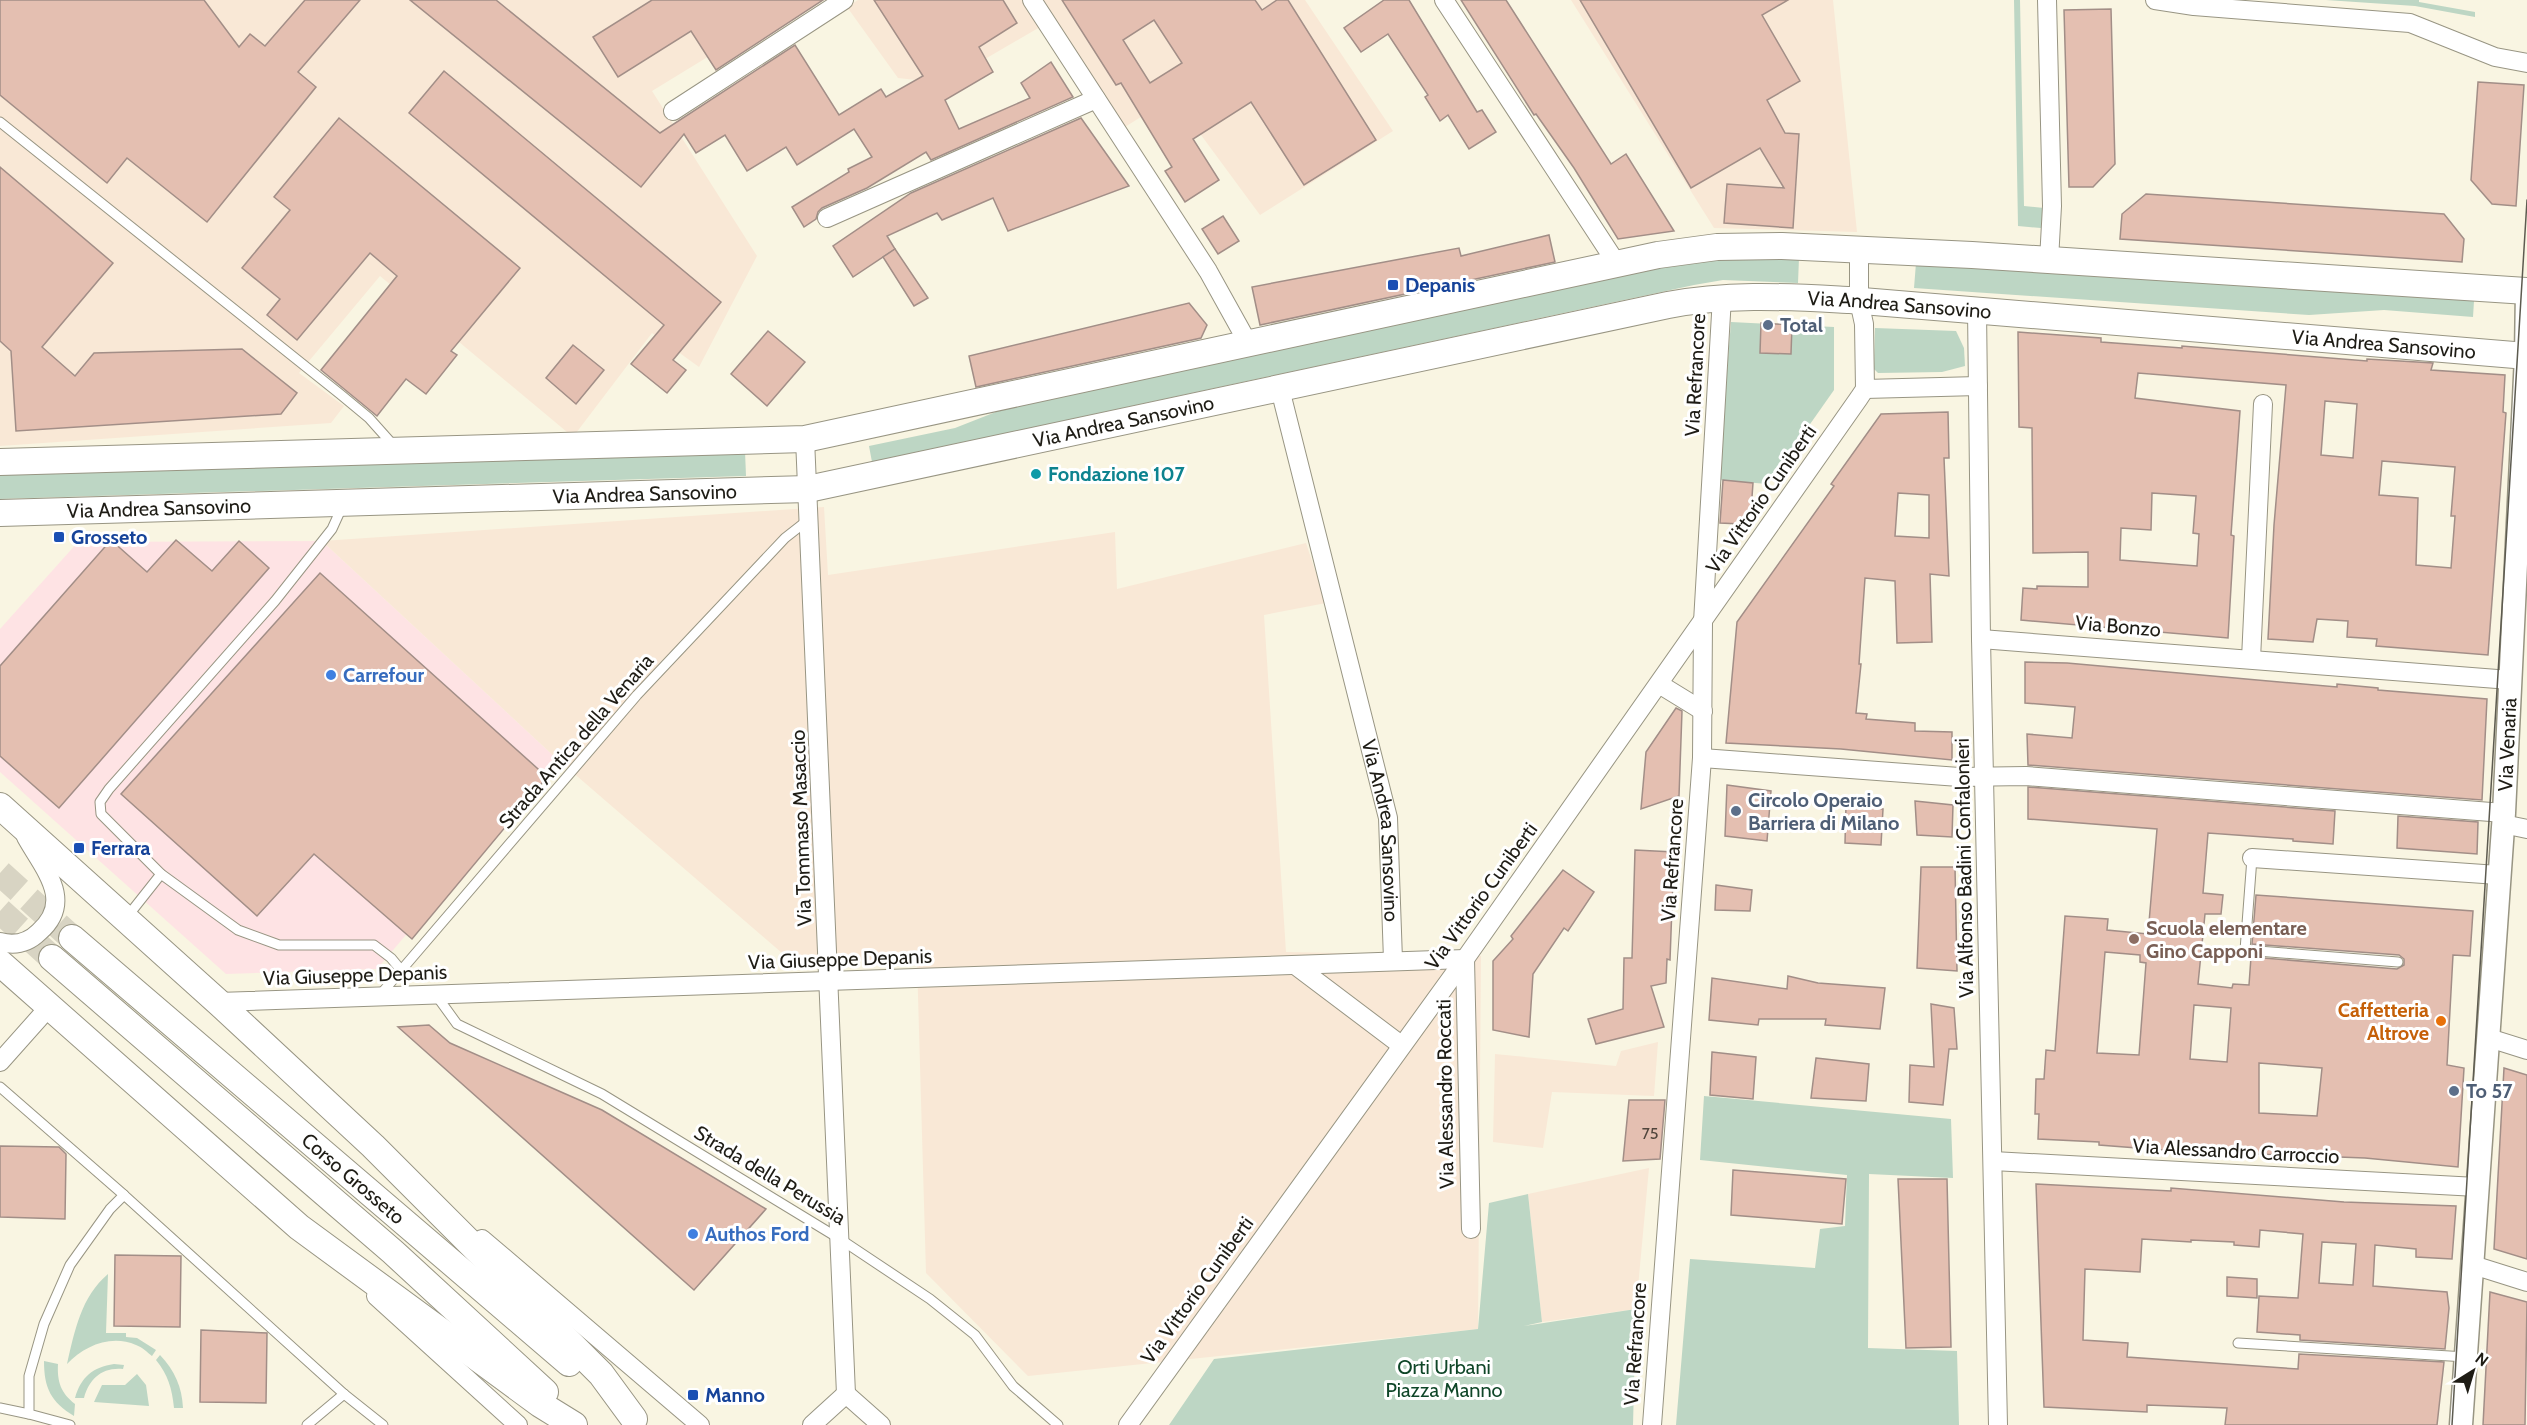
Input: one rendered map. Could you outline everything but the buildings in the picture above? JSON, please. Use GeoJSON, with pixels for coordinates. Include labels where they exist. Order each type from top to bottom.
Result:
{"type":"FeatureCollection","features":[{"type":"Feature","properties":{"kind":"main road"},"geometry":{"type":"LineString","coordinates":[[0,462],[805,439],[1672,252],[1726,246],[2049,260],[2527,291]]}},
{"type":"Feature","properties":{"kind":"main road","name":"Via Andrea Sansovino"},"geometry":{"type":"LineString","coordinates":[[0,513],[808,489],[1677,303],[1722,297],[1859,301],[2527,356]]}},
{"type":"Feature","properties":{"kind":"main road","name":"Corso Grosseto"},"geometry":{"type":"LineString","coordinates":[[8,814],[218,1002],[373,1146],[601,1374],[637,1422]]}},
{"type":"Feature","properties":{"kind":"main road","name":"Corso Grosseto"},"geometry":{"type":"LineString","coordinates":[[72,938],[637,1422]]}},
{"type":"Feature","properties":{"kind":"main road","name":"Corso Grosseto"},"geometry":{"type":"LineString","coordinates":[[52,958],[393,1252],[518,1365],[579,1425]]}},
{"type":"Feature","properties":{"kind":"main road"},"geometry":{"type":"LineString","coordinates":[[0,963],[299,1227],[540,1404],[574,1425]]}},
{"type":"Feature","properties":{"kind":"street"},"geometry":{"type":"LineString","coordinates":[[673,111],[844,0]]}},
{"type":"Feature","properties":{"kind":"street"},"geometry":{"type":"LineString","coordinates":[[1032,0],[1208,271],[1248,343]]}},
{"type":"Feature","properties":{"kind":"street"},"geometry":{"type":"LineString","coordinates":[[1444,0],[1617,264]]}},
{"type":"Feature","properties":{"kind":"street"},"geometry":{"type":"LineString","coordinates":[[2047,0],[2052,206],[2049,260]]}},
{"type":"Feature","properties":{"kind":"street"},"geometry":{"type":"LineString","coordinates":[[2155,0],[2194,6],[2410,23],[2495,57],[2527,63]]}},
{"type":"Feature","properties":{"kind":"street"},"geometry":{"type":"LineString","coordinates":[[827,218],[1096,99]]}},
{"type":"Feature","properties":{"kind":"street"},"geometry":{"type":"LineString","coordinates":[[1859,250],[1859,301],[1864,324],[1865,389],[1978,386]]}},
{"type":"Feature","properties":{"kind":"street","name":"Via Venaria"},"geometry":{"type":"LineString","coordinates":[[2461,1425],[2503,818],[2527,356],[2527,291]]}},
{"type":"Feature","properties":{"kind":"street","name":"Via Refrancore"},"geometry":{"type":"LineString","coordinates":[[1652,1425],[1702,758],[1703,622],[1722,297]]}},
{"type":"Feature","properties":{"kind":"street","name":"Via Alfonso Badini Confalonieri"},"geometry":{"type":"LineString","coordinates":[[1977,310],[1981,639],[1998,1425]]}},
{"type":"Feature","properties":{"kind":"street","name":"Via Andrea Sansovino"},"geometry":{"type":"LineString","coordinates":[[1280,389],[1388,818],[1393,960]]}},
{"type":"Feature","properties":{"kind":"street","name":"Via Vittorio Cuniberti"},"geometry":{"type":"LineString","coordinates":[[1128,1425],[1465,959],[1865,389]]}},
{"type":"Feature","properties":{"kind":"street"},"geometry":{"type":"LineString","coordinates":[[2251,659],[2263,404]]}},
{"type":"Feature","properties":{"kind":"street","name":"Via Tommaso Masaccio"},"geometry":{"type":"LineString","coordinates":[[805,439],[846,1395]]}},
{"type":"Feature","properties":{"kind":"street","name":"Via Bonzo"},"geometry":{"type":"LineString","coordinates":[[1981,639],[2510,680]]}},
{"type":"Feature","properties":{"kind":"street"},"geometry":{"type":"LineString","coordinates":[[1659,684],[1703,711]]}},
{"type":"Feature","properties":{"kind":"street"},"geometry":{"type":"LineString","coordinates":[[1702,758],[1959,777],[2026,776],[2503,818],[2527,829]]}},
{"type":"Feature","properties":{"kind":"street","name":"Corso Grosseto"},"geometry":{"type":"LineString","coordinates":[[0,942],[16,944],[32,938],[50,921],[56,897],[51,878],[8,814]]}},
{"type":"Feature","properties":{"kind":"street"},"geometry":{"type":"LineString","coordinates":[[2252,858],[2498,875]]}},
{"type":"Feature","properties":{"kind":"street","name":"Via Giuseppe Depanis"},"geometry":{"type":"LineString","coordinates":[[218,1002],[1465,959]]}},
{"type":"Feature","properties":{"kind":"street","name":"Via Alessandro Roccati"},"geometry":{"type":"LineString","coordinates":[[1465,959],[1471,1228]]}},
{"type":"Feature","properties":{"kind":"street"},"geometry":{"type":"LineString","coordinates":[[1295,965],[1401,1045]]}},
{"type":"Feature","properties":{"kind":"street"},"geometry":{"type":"LineString","coordinates":[[0,1062],[50,1007]]}},
{"type":"Feature","properties":{"kind":"street"},"geometry":{"type":"LineString","coordinates":[[2489,1038],[2527,1050]]}},
{"type":"Feature","properties":{"kind":"street","name":"Corso Grosseto"},"geometry":{"type":"LineString","coordinates":[[373,1146],[700,1425]]}},
{"type":"Feature","properties":{"kind":"street","name":"Via Alessandro Carroccio"},"geometry":{"type":"LineString","coordinates":[[1993,1161],[2477,1187]]}},
{"type":"Feature","properties":{"kind":"street"},"geometry":{"type":"LineString","coordinates":[[299,1227],[518,1425]]}},
{"type":"Feature","properties":{"kind":"street"},"geometry":{"type":"LineString","coordinates":[[2473,1265],[2527,1282]]}},
{"type":"Feature","properties":{"kind":"street"},"geometry":{"type":"LineString","coordinates":[[812,1425],[846,1395],[881,1425]]}},
{"type":"Feature","properties":{"kind":"lane"},"geometry":{"type":"LineString","coordinates":[[0,122],[340,394],[369,418],[398,450]]}},
{"type":"Feature","properties":{"kind":"lane"},"geometry":{"type":"LineString","coordinates":[[343,503],[332,529],[275,601],[100,802],[102,814],[161,874],[238,930],[279,945],[374,945],[391,958],[401,970]]}},
{"type":"Feature","properties":{"kind":"lane","name":"Strada Antica della Venaria"},"geometry":{"type":"LineString","coordinates":[[378,997],[637,695],[784,538],[810,518]]}},
{"type":"Feature","properties":{"kind":"lane"},"geometry":{"type":"LineString","coordinates":[[2252,858],[2245,950],[2398,962]]}},
{"type":"Feature","properties":{"kind":"lane"},"geometry":{"type":"LineString","coordinates":[[125,919],[161,874]]}},
{"type":"Feature","properties":{"kind":"lane","name":"Strada della Perussia"},"geometry":{"type":"LineString","coordinates":[[436,995],[457,1024],[602,1094],[840,1239],[930,1299],[975,1335],[1013,1386],[1058,1425]]}},
{"type":"Feature","properties":{"kind":"lane"},"geometry":{"type":"LineString","coordinates":[[0,1087],[124,1195],[344,1394],[383,1425]]}},
{"type":"Feature","properties":{"kind":"lane"},"geometry":{"type":"LineString","coordinates":[[29,1414],[29,1376],[44,1324],[70,1265],[110,1209],[124,1195]]}},
{"type":"Feature","properties":{"kind":"lane"},"geometry":{"type":"LineString","coordinates":[[2238,1343],[2466,1357]]}},
{"type":"Feature","properties":{"kind":"lane"},"geometry":{"type":"LineString","coordinates":[[307,1425],[344,1394]]}},
{"type":"Feature","properties":{"kind":"lane"},"geometry":{"type":"LineString","coordinates":[[0,1408],[70,1425]]}},
{"type":"Feature","properties":{"kind":"shaded area"},"geometry":{"type":"Polygon","coordinates":[[[0,0],[801,0],[652,91],[757,256],[699,367],[652,333],[573,437],[380,276],[299,373],[344,406],[331,423],[0,446],[0,0]]]}},
{"type":"Feature","properties":{"kind":"shaded area"},"geometry":{"type":"Polygon","coordinates":[[[858,0],[1305,0],[1393,131],[1260,215],[1173,97],[1120,130],[1052,20],[944,83],[898,78],[847,7],[858,0]]]}},
{"type":"Feature","properties":{"kind":"shaded area"},"geometry":{"type":"Polygon","coordinates":[[[1571,0],[1833,0],[1857,232],[1714,228],[1571,0]]]}},
{"type":"Feature","properties":{"kind":"shaded area"},"geometry":{"type":"Polygon","coordinates":[[[824,507],[828,575],[1115,532],[1117,589],[1306,543],[1326,603],[1264,615],[1286,952],[1481,956],[1478,1329],[1028,1376],[926,1273],[917,961],[789,959],[556,758],[322,541],[824,507]]]}},
{"type":"Feature","properties":{"kind":"shaded area"},"geometry":{"type":"Polygon","coordinates":[[[322,541],[556,758],[377,969],[226,974],[0,772],[0,629],[78,542],[322,541]]]}},
{"type":"Feature","properties":{"kind":"shaded area"},"geometry":{"type":"Polygon","coordinates":[[[1658,1042],[1654,1096],[1552,1092],[1543,1148],[1493,1142],[1495,1054],[1616,1066],[1621,1051],[1658,1042]]]}},
{"type":"Feature","properties":{"kind":"shaded area"},"geometry":{"type":"Polygon","coordinates":[[[1649,1168],[1636,1309],[1542,1322],[1528,1194],[1649,1168]]]}},
{"type":"Feature","properties":{"kind":"green space"},"geometry":{"type":"Polygon","coordinates":[[[2014,0],[2020,0],[2024,206],[2044,208],[2041,228],[2018,226],[2014,0]]]}},
{"type":"Feature","properties":{"kind":"green space"},"geometry":{"type":"Polygon","coordinates":[[[2326,0],[2419,0],[2419,2],[2475,12],[2475,17],[2415,6],[2326,0]]]}},
{"type":"Feature","properties":{"kind":"green space"},"geometry":{"type":"Polygon","coordinates":[[[1696,258],[1799,258],[1798,283],[1723,280],[1694,285],[872,462],[869,446],[955,428],[1011,406],[1696,258]]]}},
{"type":"Feature","properties":{"kind":"green space"},"geometry":{"type":"Polygon","coordinates":[[[1916,263],[2474,301],[2473,317],[2384,310],[2309,315],[1914,288],[1916,263]]]}},
{"type":"Feature","properties":{"kind":"green space"},"geometry":{"type":"Polygon","coordinates":[[[1731,322],[1834,327],[1834,390],[1768,484],[1718,480],[1731,322]]]}},
{"type":"Feature","properties":{"kind":"green space"},"geometry":{"type":"Polygon","coordinates":[[[1875,328],[1956,331],[1964,348],[1965,366],[1942,372],[1878,373],[1874,369],[1875,328]]]}},
{"type":"Feature","properties":{"kind":"green space"},"geometry":{"type":"Polygon","coordinates":[[[745,451],[746,476],[0,499],[0,473],[745,451]]]}},
{"type":"Feature","properties":{"kind":"green space"},"geometry":{"type":"Polygon","coordinates":[[[1704,1096],[1951,1119],[1953,1178],[1869,1174],[1868,1348],[1957,1351],[1959,1425],[1676,1425],[1690,1259],[1815,1268],[1820,1229],[1845,1226],[1847,1175],[1700,1160],[1704,1096]]]}},
{"type":"Feature","properties":{"kind":"green space","name":"Orti Urbani Piazza Manno"},"geometry":{"type":"Polygon","coordinates":[[[1528,1194],[1542,1322],[1524,1326],[1636,1309],[1633,1425],[1169,1425],[1214,1359],[1478,1329],[1489,1203],[1528,1194]]]}},
{"type":"Feature","properties":{"kind":"green space"},"geometry":{"type":"Polygon","coordinates":[[[108,1274],[106,1333],[126,1333],[126,1337],[137,1338],[156,1350],[152,1356],[136,1345],[108,1341],[81,1352],[67,1364],[76,1327],[85,1304],[91,1293],[108,1274]]]}},
{"type":"Feature","properties":{"kind":"green space"},"geometry":{"type":"Polygon","coordinates":[[[160,1355],[177,1380],[183,1408],[174,1408],[169,1382],[156,1360],[160,1355]]]}},
{"type":"Feature","properties":{"kind":"green space"},"geometry":{"type":"Polygon","coordinates":[[[44,1361],[58,1364],[61,1387],[66,1396],[75,1404],[74,1416],[54,1400],[50,1393],[45,1379],[44,1361]]]}},
{"type":"Feature","properties":{"kind":"green space"},"geometry":{"type":"Polygon","coordinates":[[[114,1364],[124,1365],[123,1369],[103,1372],[89,1385],[84,1398],[75,1398],[81,1384],[89,1374],[114,1364]]]}},
{"type":"Feature","properties":{"kind":"green space"},"geometry":{"type":"Polygon","coordinates":[[[137,1374],[146,1385],[149,1406],[94,1402],[102,1385],[125,1385],[137,1374]]]}},
{"type":"Feature","properties":{"kind":"tunnel"},"geometry":{"type":"LineString","coordinates":[[0,873],[72,938]]}},
{"type":"Feature","properties":{"kind":"tunnel"},"geometry":{"type":"LineString","coordinates":[[0,911],[52,958]]}},
{"type":"Feature","properties":{"kind":"tram line"},"geometry":{"type":"LineString","coordinates":[[2452,1425],[2527,200]]}},
{"type":"Feature","properties":{"kind":"place","name":"Depanis"},"geometry":{"type":"Point","coordinates":[1393,285]}},
{"type":"Feature","properties":{"kind":"place","name":"Total"},"geometry":{"type":"Point","coordinates":[1768,325]}},
{"type":"Feature","properties":{"kind":"place","name":"Fondazione 107"},"geometry":{"type":"Point","coordinates":[1036,474]}},
{"type":"Feature","properties":{"kind":"place","name":"Grosseto"},"geometry":{"type":"Point","coordinates":[59,537]}},
{"type":"Feature","properties":{"kind":"place","name":"Carrefour"},"geometry":{"type":"Point","coordinates":[331,675]}},
{"type":"Feature","properties":{"kind":"place","name":"Circolo Operaio Barriera di Milano"},"geometry":{"type":"Point","coordinates":[1736,811]}},
{"type":"Feature","properties":{"kind":"place","name":"Ferrara"},"geometry":{"type":"Point","coordinates":[79,848]}},
{"type":"Feature","properties":{"kind":"place","name":"Scuola elementare Gino Capponi"},"geometry":{"type":"Point","coordinates":[2134,939]}},
{"type":"Feature","properties":{"kind":"place","name":"Caffetteria Altrove"},"geometry":{"type":"Point","coordinates":[2441,1021]}},
{"type":"Feature","properties":{"kind":"place","name":"To 57"},"geometry":{"type":"Point","coordinates":[2454,1091]}},
{"type":"Feature","properties":{"kind":"place","name":"Authos Ford"},"geometry":{"type":"Point","coordinates":[693,1234]}},
{"type":"Feature","properties":{"kind":"place","name":"Manno"},"geometry":{"type":"Point","coordinates":[693,1395]}}]}
